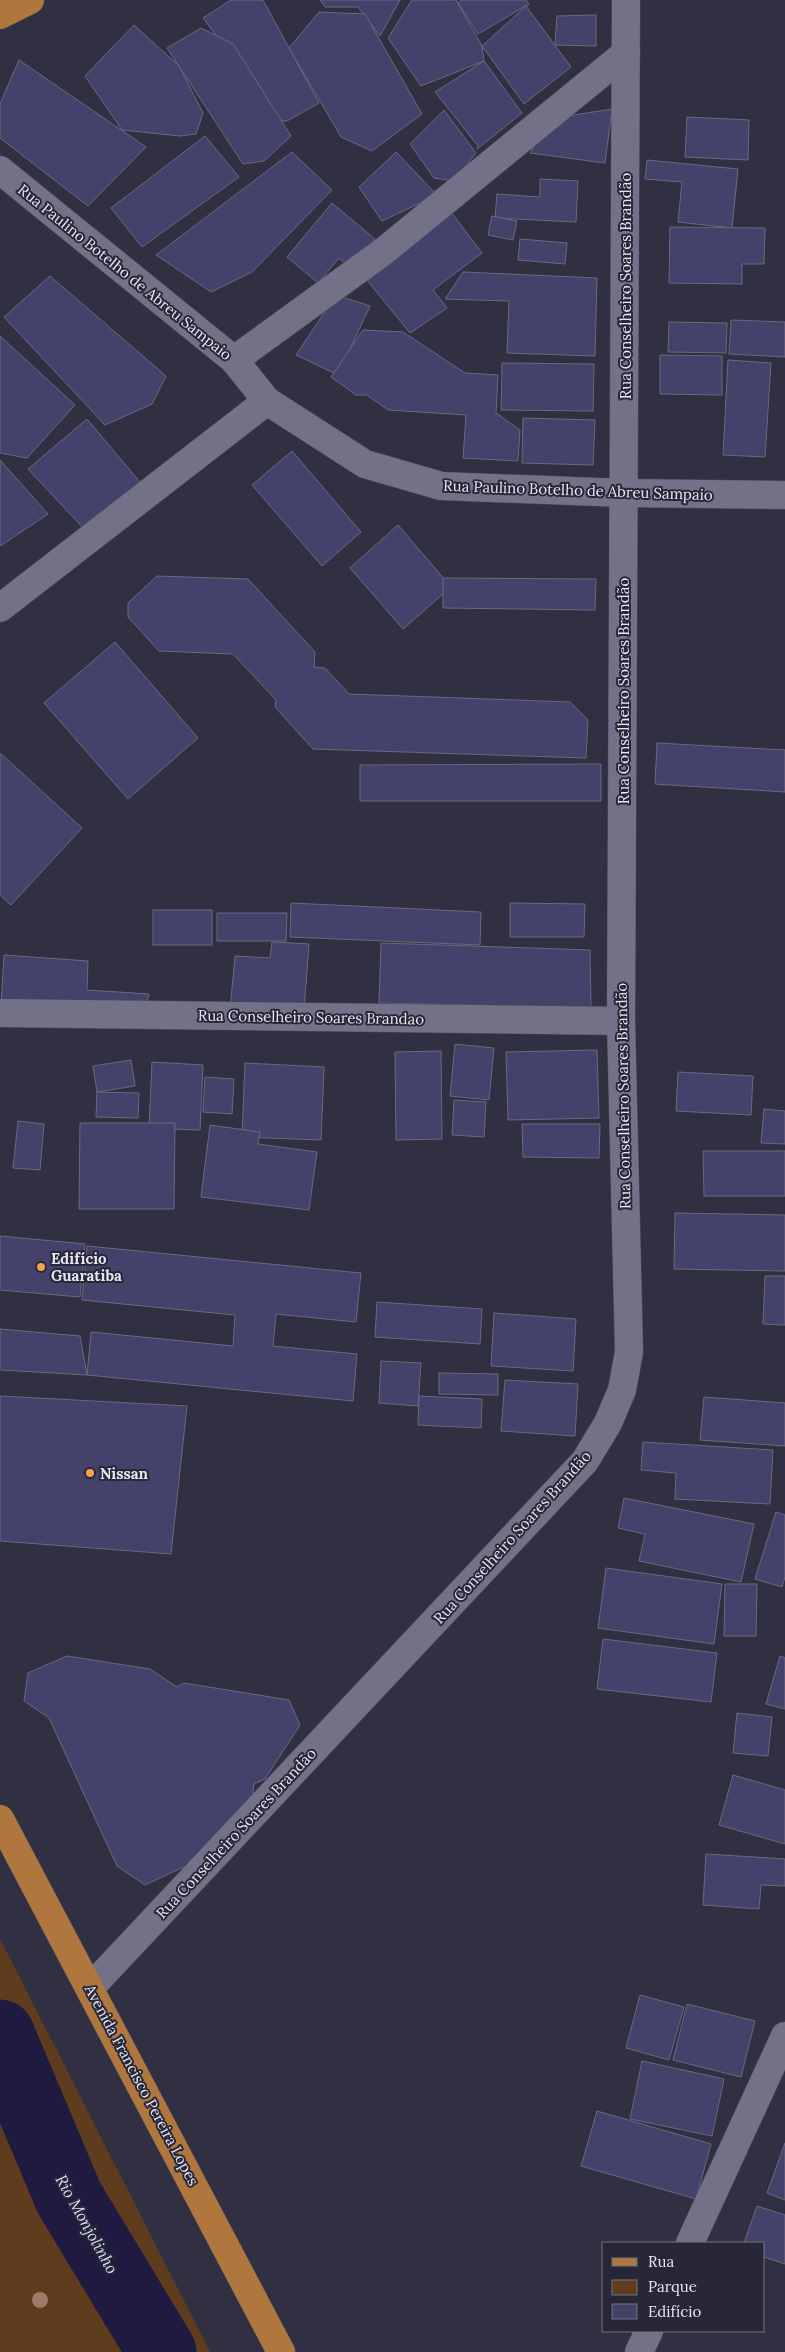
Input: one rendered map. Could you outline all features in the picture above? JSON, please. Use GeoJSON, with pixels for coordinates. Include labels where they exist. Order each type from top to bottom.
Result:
{"type":"FeatureCollection","features":[{"type":"Feature","properties":{"kind":"main road"},"geometry":{"type":"LineString","coordinates":[[0,16],[30,0]]}},
{"type":"Feature","properties":{"kind":"main road","name":"Avenida Francisco Pereira Lopes"},"geometry":{"type":"LineString","coordinates":[[0,1818],[91,1987],[281,2352]]}},
{"type":"Feature","properties":{"kind":"street","name":"Rua Conselheiro Soares Brandão"},"geometry":{"type":"LineString","coordinates":[[91,1987],[585,1461],[608,1423],[622,1390],[629,1352],[621,1021],[626,0]]}},
{"type":"Feature","properties":{"kind":"street"},"geometry":{"type":"LineString","coordinates":[[234,360],[384,251],[626,52]]}},
{"type":"Feature","properties":{"kind":"street","name":"Rua Paulino Botelho de Abreu Sampaio"},"geometry":{"type":"LineString","coordinates":[[0,170],[234,360],[268,401],[365,464],[441,486],[624,494],[785,496]]}},
{"type":"Feature","properties":{"kind":"street"},"geometry":{"type":"LineString","coordinates":[[0,608],[268,401]]}},
{"type":"Feature","properties":{"kind":"street","name":"Rua Conselheiro Soares Brandao"},"geometry":{"type":"LineString","coordinates":[[0,1013],[621,1021]]}},
{"type":"Feature","properties":{"kind":"street"},"geometry":{"type":"LineString","coordinates":[[690,2242],[785,2036]]}},
{"type":"Feature","properties":{"kind":"street"},"geometry":{"type":"LineString","coordinates":[[640,2352],[649,2332]]}},
{"type":"Feature","properties":{"kind":"green space"},"geometry":{"type":"Polygon","coordinates":[[[0,1939],[17,1972],[210,2352],[0,2352],[0,1939]]]}},
{"type":"Feature","properties":{"kind":"building"},"geometry":{"type":"Polygon","coordinates":[[[231,0],[263,0],[319,103],[287,121],[281,121],[203,18],[231,0]]]}},
{"type":"Feature","properties":{"kind":"building"},"geometry":{"type":"Polygon","coordinates":[[[320,0],[400,0],[380,36],[358,7],[325,7],[320,0]]]}},
{"type":"Feature","properties":{"kind":"building"},"geometry":{"type":"Polygon","coordinates":[[[412,0],[456,0],[482,46],[484,61],[421,86],[388,38],[412,0]]]}},
{"type":"Feature","properties":{"kind":"building"},"geometry":{"type":"Polygon","coordinates":[[[462,0],[526,0],[529,4],[478,34],[458,3],[462,0]]]}},
{"type":"Feature","properties":{"kind":"building"},"geometry":{"type":"Polygon","coordinates":[[[526,6],[571,67],[524,104],[482,46],[526,6]]]}},
{"type":"Feature","properties":{"kind":"building"},"geometry":{"type":"Polygon","coordinates":[[[319,12],[365,14],[422,114],[372,151],[341,137],[289,48],[319,12]]]}},
{"type":"Feature","properties":{"kind":"building"},"geometry":{"type":"Polygon","coordinates":[[[596,15],[596,46],[555,45],[557,16],[596,15]]]}},
{"type":"Feature","properties":{"kind":"building"},"geometry":{"type":"Polygon","coordinates":[[[134,25],[179,66],[203,113],[196,134],[180,136],[122,130],[85,76],[134,25]]]}},
{"type":"Feature","properties":{"kind":"building"},"geometry":{"type":"Polygon","coordinates":[[[201,28],[233,44],[291,136],[264,161],[243,164],[167,48],[201,28]]]}},
{"type":"Feature","properties":{"kind":"building"},"geometry":{"type":"Polygon","coordinates":[[[19,60],[146,147],[88,206],[0,138],[0,104],[19,60]]]}},
{"type":"Feature","properties":{"kind":"building"},"geometry":{"type":"Polygon","coordinates":[[[484,61],[522,113],[477,149],[478,146],[435,92],[484,61]]]}},
{"type":"Feature","properties":{"kind":"building"},"geometry":{"type":"Polygon","coordinates":[[[612,109],[605,163],[530,153],[549,119],[612,109]]]}},
{"type":"Feature","properties":{"kind":"building"},"geometry":{"type":"Polygon","coordinates":[[[444,110],[476,153],[454,181],[434,178],[410,144],[444,110]]]}},
{"type":"Feature","properties":{"kind":"building"},"geometry":{"type":"Polygon","coordinates":[[[687,117],[749,120],[748,160],[685,157],[687,117]]]}},
{"type":"Feature","properties":{"kind":"building"},"geometry":{"type":"Polygon","coordinates":[[[205,136],[239,177],[142,247],[111,208],[205,136]]]}},
{"type":"Feature","properties":{"kind":"building"},"geometry":{"type":"Polygon","coordinates":[[[292,152],[332,190],[252,272],[211,292],[156,255],[292,152]]]}},
{"type":"Feature","properties":{"kind":"building"},"geometry":{"type":"Polygon","coordinates":[[[396,152],[437,195],[382,221],[359,187],[396,152]]]}},
{"type":"Feature","properties":{"kind":"building"},"geometry":{"type":"Polygon","coordinates":[[[647,160],[738,169],[732,228],[678,222],[682,182],[645,179],[647,160]]]}},
{"type":"Feature","properties":{"kind":"building"},"geometry":{"type":"Polygon","coordinates":[[[540,179],[578,181],[576,222],[495,218],[497,194],[540,197],[540,179]]]}},
{"type":"Feature","properties":{"kind":"building"},"geometry":{"type":"Polygon","coordinates":[[[332,203],[375,239],[351,268],[339,258],[318,283],[287,257],[332,203]]]}},
{"type":"Feature","properties":{"kind":"building"},"geometry":{"type":"Polygon","coordinates":[[[448,208],[482,253],[433,290],[447,308],[410,333],[362,274],[448,208]]]}},
{"type":"Feature","properties":{"kind":"building"},"geometry":{"type":"Polygon","coordinates":[[[492,216],[517,221],[513,240],[488,235],[492,216]]]}},
{"type":"Feature","properties":{"kind":"building"},"geometry":{"type":"Polygon","coordinates":[[[670,227],[765,228],[764,264],[742,264],[742,284],[669,283],[670,227]]]}},
{"type":"Feature","properties":{"kind":"building"},"geometry":{"type":"Polygon","coordinates":[[[520,239],[567,243],[565,264],[518,260],[520,239]]]}},
{"type":"Feature","properties":{"kind":"building"},"geometry":{"type":"Polygon","coordinates":[[[463,272],[597,278],[595,356],[507,353],[509,301],[445,299],[463,272]]]}},
{"type":"Feature","properties":{"kind":"building"},"geometry":{"type":"Polygon","coordinates":[[[50,276],[166,376],[152,404],[105,425],[4,317],[50,276]]]}},
{"type":"Feature","properties":{"kind":"building"},"geometry":{"type":"Polygon","coordinates":[[[336,295],[370,306],[338,375],[296,355],[336,295]]]}},
{"type":"Feature","properties":{"kind":"building"},"geometry":{"type":"Polygon","coordinates":[[[731,320],[785,322],[785,357],[729,354],[731,320]]]}},
{"type":"Feature","properties":{"kind":"building"},"geometry":{"type":"Polygon","coordinates":[[[669,322],[727,323],[726,353],[668,352],[669,322]]]}},
{"type":"Feature","properties":{"kind":"building"},"geometry":{"type":"Polygon","coordinates":[[[363,330],[403,332],[465,373],[498,375],[496,413],[520,430],[518,461],[463,458],[466,415],[388,410],[367,395],[356,395],[331,377],[363,330]]]}},
{"type":"Feature","properties":{"kind":"building"},"geometry":{"type":"Polygon","coordinates":[[[0,336],[75,405],[27,458],[0,453],[0,336]]]}},
{"type":"Feature","properties":{"kind":"building"},"geometry":{"type":"Polygon","coordinates":[[[660,355],[722,356],[722,395],[660,394],[660,355]]]}},
{"type":"Feature","properties":{"kind":"building"},"geometry":{"type":"Polygon","coordinates":[[[728,360],[771,363],[765,457],[723,455],[728,360]]]}},
{"type":"Feature","properties":{"kind":"building"},"geometry":{"type":"Polygon","coordinates":[[[502,363],[594,364],[593,411],[501,410],[502,363]]]}},
{"type":"Feature","properties":{"kind":"building"},"geometry":{"type":"Polygon","coordinates":[[[523,418],[595,420],[593,465],[522,463],[523,418]]]}},
{"type":"Feature","properties":{"kind":"building"},"geometry":{"type":"Polygon","coordinates":[[[87,419],[144,487],[86,531],[28,469],[87,419]]]}},
{"type":"Feature","properties":{"kind":"building"},"geometry":{"type":"Polygon","coordinates":[[[292,451],[361,532],[322,566],[252,485],[292,451]]]}},
{"type":"Feature","properties":{"kind":"building"},"geometry":{"type":"Polygon","coordinates":[[[0,460],[48,514],[0,546],[0,460]]]}},
{"type":"Feature","properties":{"kind":"building"},"geometry":{"type":"Polygon","coordinates":[[[398,525],[451,587],[403,629],[350,568],[398,525]]]}},
{"type":"Feature","properties":{"kind":"building"},"geometry":{"type":"Polygon","coordinates":[[[157,576],[248,579],[315,652],[314,667],[325,668],[349,694],[570,702],[588,720],[586,758],[313,749],[275,707],[276,700],[233,654],[159,651],[128,617],[128,603],[157,576]]]}},
{"type":"Feature","properties":{"kind":"building"},"geometry":{"type":"Polygon","coordinates":[[[443,578],[596,579],[595,610],[443,608],[443,578]]]}},
{"type":"Feature","properties":{"kind":"building"},"geometry":{"type":"Polygon","coordinates":[[[115,642],[198,738],[128,799],[44,703],[115,642]]]}},
{"type":"Feature","properties":{"kind":"building"},"geometry":{"type":"Polygon","coordinates":[[[657,743],[785,750],[785,792],[655,784],[657,743]]]}},
{"type":"Feature","properties":{"kind":"building"},"geometry":{"type":"Polygon","coordinates":[[[0,753],[82,828],[11,905],[0,895],[0,753]]]}},
{"type":"Feature","properties":{"kind":"building"},"geometry":{"type":"Polygon","coordinates":[[[601,764],[601,801],[360,801],[360,765],[601,764]]]}},
{"type":"Feature","properties":{"kind":"building"},"geometry":{"type":"Polygon","coordinates":[[[291,903],[481,912],[480,945],[290,937],[291,903]]]}},
{"type":"Feature","properties":{"kind":"building"},"geometry":{"type":"Polygon","coordinates":[[[510,903],[585,904],[584,937],[510,937],[510,903]]]}},
{"type":"Feature","properties":{"kind":"building"},"geometry":{"type":"Polygon","coordinates":[[[153,910],[212,910],[212,945],[153,945],[153,910]]]}},
{"type":"Feature","properties":{"kind":"building"},"geometry":{"type":"Polygon","coordinates":[[[217,913],[287,913],[286,941],[217,941],[217,913]]]}},
{"type":"Feature","properties":{"kind":"building"},"geometry":{"type":"Polygon","coordinates":[[[272,942],[309,944],[304,1011],[230,1010],[235,956],[270,958],[272,942]]]}},
{"type":"Feature","properties":{"kind":"building"},"geometry":{"type":"Polygon","coordinates":[[[381,943],[590,950],[591,1008],[379,1003],[381,943]]]}},
{"type":"Feature","properties":{"kind":"building"},"geometry":{"type":"Polygon","coordinates":[[[4,955],[88,961],[87,990],[149,994],[145,1009],[1,1005],[4,955]]]}},
{"type":"Feature","properties":{"kind":"building"},"geometry":{"type":"Polygon","coordinates":[[[455,1044],[494,1048],[489,1100],[450,1096],[455,1044]]]}},
{"type":"Feature","properties":{"kind":"building"},"geometry":{"type":"Polygon","coordinates":[[[597,1050],[599,1118],[508,1120],[506,1052],[597,1050]]]}},
{"type":"Feature","properties":{"kind":"building"},"geometry":{"type":"Polygon","coordinates":[[[441,1051],[442,1139],[396,1140],[395,1052],[441,1051]]]}},
{"type":"Feature","properties":{"kind":"building"},"geometry":{"type":"Polygon","coordinates":[[[131,1060],[135,1086],[97,1092],[93,1066],[131,1060]]]}},
{"type":"Feature","properties":{"kind":"building"},"geometry":{"type":"Polygon","coordinates":[[[152,1062],[203,1065],[200,1130],[149,1128],[152,1062]]]}},
{"type":"Feature","properties":{"kind":"building"},"geometry":{"type":"Polygon","coordinates":[[[245,1063],[324,1067],[321,1140],[242,1137],[245,1063]]]}},
{"type":"Feature","properties":{"kind":"building"},"geometry":{"type":"Polygon","coordinates":[[[678,1072],[753,1076],[751,1115],[676,1111],[678,1072]]]}},
{"type":"Feature","properties":{"kind":"building"},"geometry":{"type":"Polygon","coordinates":[[[205,1077],[234,1079],[232,1114],[203,1112],[205,1077]]]}},
{"type":"Feature","properties":{"kind":"building"},"geometry":{"type":"Polygon","coordinates":[[[97,1092],[139,1093],[138,1118],[96,1117],[97,1092]]]}},
{"type":"Feature","properties":{"kind":"building"},"geometry":{"type":"Polygon","coordinates":[[[454,1100],[486,1102],[484,1137],[452,1135],[454,1100]]]}},
{"type":"Feature","properties":{"kind":"building"},"geometry":{"type":"Polygon","coordinates":[[[764,1109],[785,1111],[785,1144],[761,1143],[764,1109]]]}},
{"type":"Feature","properties":{"kind":"building"},"geometry":{"type":"Polygon","coordinates":[[[18,1121],[44,1124],[40,1170],[13,1168],[18,1121]]]}},
{"type":"Feature","properties":{"kind":"building"},"geometry":{"type":"Polygon","coordinates":[[[80,1123],[175,1123],[174,1209],[79,1209],[80,1123]]]}},
{"type":"Feature","properties":{"kind":"building"},"geometry":{"type":"Polygon","coordinates":[[[522,1124],[600,1124],[599,1158],[523,1157],[522,1124]]]}},
{"type":"Feature","properties":{"kind":"building"},"geometry":{"type":"Polygon","coordinates":[[[210,1125],[260,1132],[258,1144],[317,1152],[309,1210],[201,1197],[210,1125]]]}},
{"type":"Feature","properties":{"kind":"building"},"geometry":{"type":"Polygon","coordinates":[[[703,1151],[785,1151],[785,1196],[704,1196],[703,1151]]]}},
{"type":"Feature","properties":{"kind":"building"},"geometry":{"type":"Polygon","coordinates":[[[675,1213],[785,1215],[785,1271],[674,1269],[675,1213]]]}},
{"type":"Feature","properties":{"kind":"building","name":"Edifício Guaratiba"},"geometry":{"type":"Polygon","coordinates":[[[0,1236],[85,1244],[80,1297],[0,1290],[0,1236]]]}},
{"type":"Feature","properties":{"kind":"building"},"geometry":{"type":"Polygon","coordinates":[[[87,1246],[361,1273],[356,1322],[276,1314],[273,1346],[357,1354],[353,1401],[87,1375],[91,1332],[233,1346],[235,1315],[82,1300],[87,1246]]]}},
{"type":"Feature","properties":{"kind":"building"},"geometry":{"type":"Polygon","coordinates":[[[765,1276],[785,1276],[785,1325],[763,1324],[765,1276]]]}},
{"type":"Feature","properties":{"kind":"building"},"geometry":{"type":"Polygon","coordinates":[[[377,1302],[482,1309],[480,1344],[375,1337],[377,1302]]]}},
{"type":"Feature","properties":{"kind":"building"},"geometry":{"type":"Polygon","coordinates":[[[494,1313],[576,1319],[573,1371],[491,1366],[494,1313]]]}},
{"type":"Feature","properties":{"kind":"building"},"geometry":{"type":"Polygon","coordinates":[[[0,1329],[80,1336],[87,1375],[0,1370],[0,1329]]]}},
{"type":"Feature","properties":{"kind":"building"},"geometry":{"type":"Polygon","coordinates":[[[381,1361],[421,1363],[418,1406],[379,1403],[381,1361]]]}},
{"type":"Feature","properties":{"kind":"building"},"geometry":{"type":"Polygon","coordinates":[[[439,1373],[498,1374],[498,1395],[439,1394],[439,1373]]]}},
{"type":"Feature","properties":{"kind":"building"},"geometry":{"type":"Polygon","coordinates":[[[505,1380],[578,1384],[575,1436],[501,1431],[505,1380]]]}},
{"type":"Feature","properties":{"kind":"building","name":"Nissan"},"geometry":{"type":"Polygon","coordinates":[[[0,1396],[187,1406],[171,1554],[0,1541],[0,1396]]]}},
{"type":"Feature","properties":{"kind":"building"},"geometry":{"type":"Polygon","coordinates":[[[419,1396],[482,1399],[481,1428],[418,1425],[419,1396]]]}},
{"type":"Feature","properties":{"kind":"building"},"geometry":{"type":"Polygon","coordinates":[[[704,1397],[785,1403],[785,1446],[700,1440],[704,1397]]]}},
{"type":"Feature","properties":{"kind":"building"},"geometry":{"type":"Polygon","coordinates":[[[643,1442],[773,1450],[770,1504],[675,1499],[676,1473],[641,1470],[643,1442]]]}},
{"type":"Feature","properties":{"kind":"building"},"geometry":{"type":"Polygon","coordinates":[[[624,1498],[754,1524],[741,1582],[639,1561],[645,1534],[618,1528],[624,1498]]]}},
{"type":"Feature","properties":{"kind":"building"},"geometry":{"type":"Polygon","coordinates":[[[776,1512],[785,1515],[785,1577],[782,1587],[755,1579],[776,1512]]]}},
{"type":"Feature","properties":{"kind":"building"},"geometry":{"type":"Polygon","coordinates":[[[606,1568],[722,1584],[714,1644],[598,1628],[606,1568]]]}},
{"type":"Feature","properties":{"kind":"building"},"geometry":{"type":"Polygon","coordinates":[[[725,1584],[757,1584],[756,1636],[724,1636],[725,1584]]]}},
{"type":"Feature","properties":{"kind":"building"},"geometry":{"type":"Polygon","coordinates":[[[603,1639],[717,1653],[711,1702],[597,1689],[603,1639]]]}},
{"type":"Feature","properties":{"kind":"building"},"geometry":{"type":"Polygon","coordinates":[[[67,1656],[150,1669],[177,1687],[184,1683],[289,1700],[300,1725],[265,1779],[254,1784],[252,1801],[220,1850],[145,1885],[117,1866],[49,1718],[24,1701],[28,1673],[67,1656]]]}},
{"type":"Feature","properties":{"kind":"building"},"geometry":{"type":"Polygon","coordinates":[[[780,1656],[785,1658],[785,1709],[766,1704],[780,1656]]]}},
{"type":"Feature","properties":{"kind":"building"},"geometry":{"type":"Polygon","coordinates":[[[737,1713],[772,1717],[768,1756],[733,1753],[737,1713]]]}},
{"type":"Feature","properties":{"kind":"building"},"geometry":{"type":"Polygon","coordinates":[[[733,1775],[785,1790],[785,1844],[719,1825],[733,1775]]]}},
{"type":"Feature","properties":{"kind":"building"},"geometry":{"type":"Polygon","coordinates":[[[706,1854],[785,1859],[785,1886],[761,1885],[759,1909],[703,1905],[706,1854]]]}},
{"type":"Feature","properties":{"kind":"building"},"geometry":{"type":"Polygon","coordinates":[[[640,1995],[684,2007],[669,2060],[626,2048],[640,1995]]]}},
{"type":"Feature","properties":{"kind":"building"},"geometry":{"type":"Polygon","coordinates":[[[687,2004],[755,2021],[741,2077],[673,2060],[687,2004]]]}},
{"type":"Feature","properties":{"kind":"building"},"geometry":{"type":"Polygon","coordinates":[[[642,2061],[724,2079],[712,2136],[630,2119],[642,2061]]]}},
{"type":"Feature","properties":{"kind":"building"},"geometry":{"type":"Polygon","coordinates":[[[597,2111],[711,2144],[696,2199],[581,2166],[597,2111]]]}},
{"type":"Feature","properties":{"kind":"building"},"geometry":{"type":"Polygon","coordinates":[[[785,2143],[785,2200],[767,2193],[785,2143]]]}},
{"type":"Feature","properties":{"kind":"building"},"geometry":{"type":"Polygon","coordinates":[[[757,2206],[785,2215],[785,2264],[765,2257],[765,2242],[744,2242],[757,2206]]]}},
{"type":"Feature","properties":{"kind":"waterway","name":"Rio Monjolinho"},"geometry":{"type":"LineString","coordinates":[[0,2034],[69,2198],[162,2352]]}},
{"type":"Feature","properties":{"kind":"place","name":"Edifício Guaratiba"},"geometry":{"type":"Point","coordinates":[41,1267]}},
{"type":"Feature","properties":{"kind":"place","name":"Nissan"},"geometry":{"type":"Point","coordinates":[90,1473]}}]}
